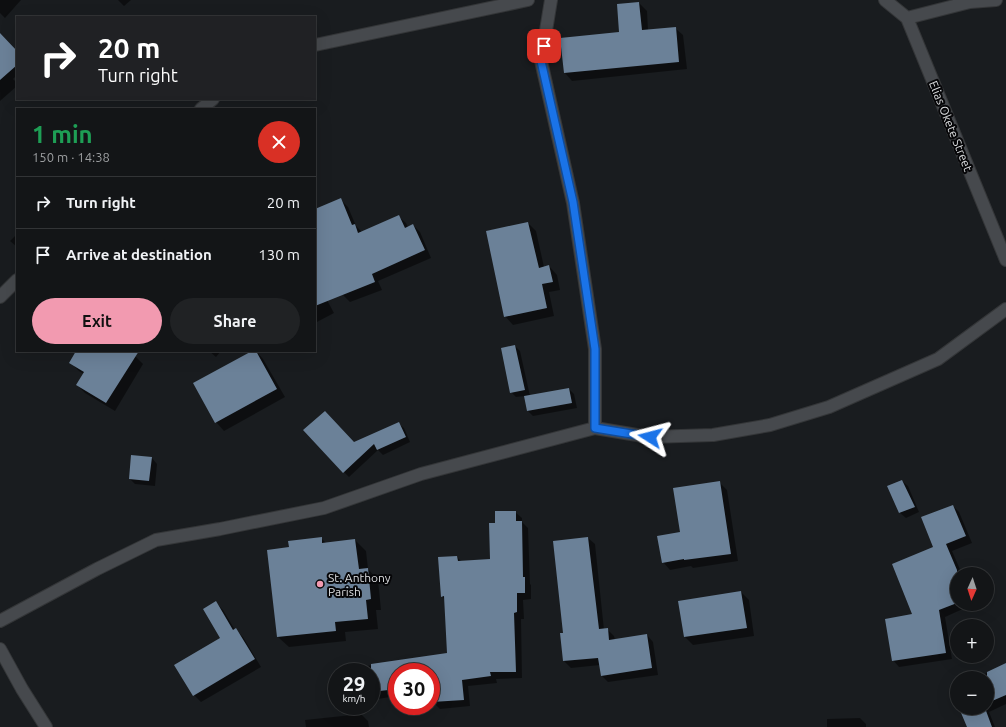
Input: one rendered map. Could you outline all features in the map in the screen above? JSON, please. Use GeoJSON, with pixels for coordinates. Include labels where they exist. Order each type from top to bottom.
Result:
{"type":"FeatureCollection","features":[{"type":"Feature","properties":{"kind":"street"},"geometry":{"type":"LineString","coordinates":[[316,45],[528,0]]}},
{"type":"Feature","properties":{"kind":"street"},"geometry":{"type":"LineString","coordinates":[[551,0],[541,61],[573,202],[594,341],[595,428]]}},
{"type":"Feature","properties":{"kind":"street","name":"Elias Okete Street"},"geometry":{"type":"LineString","coordinates":[[885,0],[907,18],[1006,260]]}},
{"type":"Feature","properties":{"kind":"street"},"geometry":{"type":"LineString","coordinates":[[907,18],[970,2],[996,0]]}},
{"type":"Feature","properties":{"kind":"street"},"geometry":{"type":"LineString","coordinates":[[202,108],[212,100]]}},
{"type":"Feature","properties":{"kind":"street"},"geometry":{"type":"LineString","coordinates":[[0,297],[16,281]]}},
{"type":"Feature","properties":{"kind":"street"},"geometry":{"type":"LineString","coordinates":[[0,621],[97,569],[156,540],[324,508],[421,474],[595,428],[650,437],[713,435],[770,425],[829,407],[938,359],[1006,309]]}},
{"type":"Feature","properties":{"kind":"street"},"geometry":{"type":"LineString","coordinates":[[0,649],[22,689],[46,727]]}},
{"type":"Feature","properties":{"kind":"building"},"geometry":{"type":"Polygon","coordinates":[[[639,2],[642,30],[676,27],[679,62],[564,73],[560,38],[619,32],[617,4],[639,2]]]}},
{"type":"Feature","properties":{"kind":"building"},"geometry":{"type":"Polygon","coordinates":[[[0,33],[16,50],[16,66],[0,80],[0,33]]]}},
{"type":"Feature","properties":{"kind":"building"},"geometry":{"type":"Polygon","coordinates":[[[341,198],[352,225],[355,224],[358,233],[399,215],[405,228],[413,224],[425,250],[372,274],[375,282],[316,306],[316,209],[341,198]]]}},
{"type":"Feature","properties":{"kind":"building"},"geometry":{"type":"Polygon","coordinates":[[[528,222],[539,268],[549,265],[553,282],[542,284],[547,308],[504,317],[486,231],[528,222]]]}},
{"type":"Feature","properties":{"kind":"building"},"geometry":{"type":"Polygon","coordinates":[[[515,345],[525,390],[510,393],[501,348],[515,345]]]}},
{"type":"Feature","properties":{"kind":"building"},"geometry":{"type":"Polygon","coordinates":[[[75,352],[138,352],[106,403],[76,385],[84,372],[69,363],[75,352]]]}},
{"type":"Feature","properties":{"kind":"building"},"geometry":{"type":"Polygon","coordinates":[[[250,352],[257,352],[277,389],[215,423],[193,383],[250,352]]]}},
{"type":"Feature","properties":{"kind":"building"},"geometry":{"type":"Polygon","coordinates":[[[569,388],[572,403],[527,411],[524,396],[569,388]]]}},
{"type":"Feature","properties":{"kind":"building"},"geometry":{"type":"Polygon","coordinates":[[[325,411],[354,442],[399,422],[406,437],[377,450],[374,444],[343,473],[303,430],[325,411]]]}},
{"type":"Feature","properties":{"kind":"building"},"geometry":{"type":"Polygon","coordinates":[[[131,455],[152,457],[149,481],[129,479],[131,455]]]}},
{"type":"Feature","properties":{"kind":"building"},"geometry":{"type":"Polygon","coordinates":[[[902,480],[915,507],[899,513],[887,486],[902,480]]]}},
{"type":"Feature","properties":{"kind":"building"},"geometry":{"type":"Polygon","coordinates":[[[720,481],[731,554],[662,563],[657,536],[680,532],[673,488],[720,481]]]}},
{"type":"Feature","properties":{"kind":"building"},"geometry":{"type":"Polygon","coordinates":[[[953,505],[966,536],[946,544],[956,567],[950,567],[950,606],[939,610],[946,653],[892,661],[885,619],[912,614],[892,564],[933,547],[921,517],[953,505]]]}},
{"type":"Feature","properties":{"kind":"building"},"geometry":{"type":"Polygon","coordinates":[[[495,511],[516,511],[516,521],[522,521],[523,577],[525,577],[525,593],[517,593],[517,612],[514,613],[516,672],[490,672],[491,676],[462,680],[464,700],[440,702],[440,663],[388,663],[388,690],[380,691],[380,663],[378,663],[447,653],[444,596],[441,597],[438,557],[457,556],[458,561],[490,559],[489,523],[495,523],[495,511]]]}},
{"type":"Feature","properties":{"kind":"building","name":"St. Anthony Parish"},"geometry":{"type":"Polygon","coordinates":[[[322,537],[322,543],[355,539],[359,569],[368,568],[371,599],[366,600],[368,619],[335,622],[336,631],[277,637],[267,550],[289,547],[288,541],[322,537]]]}},
{"type":"Feature","properties":{"kind":"building"},"geometry":{"type":"Polygon","coordinates":[[[588,537],[599,629],[608,628],[609,640],[647,634],[652,668],[601,676],[598,658],[563,661],[560,633],[563,633],[553,541],[588,537]]]}},
{"type":"Feature","properties":{"kind":"building"},"geometry":{"type":"Polygon","coordinates":[[[741,591],[747,628],[684,637],[678,601],[741,591]]]}},
{"type":"Feature","properties":{"kind":"building"},"geometry":{"type":"Polygon","coordinates":[[[216,601],[233,630],[236,628],[255,659],[193,696],[174,665],[220,638],[203,609],[216,601]]]}},
{"type":"Feature","properties":{"kind":"building"},"geometry":{"type":"Polygon","coordinates":[[[1006,663],[1006,695],[994,700],[994,671],[989,671],[1006,663]]]}},
{"type":"Feature","properties":{"kind":"building"},"geometry":{"type":"Polygon","coordinates":[[[962,715],[988,715],[992,727],[967,727],[962,715]]]}},
{"type":"Feature","properties":{"kind":"place","name":"St. Anthony Parish"},"geometry":{"type":"Point","coordinates":[320,584]}},
{"type":"Feature","properties":{"kind":"route"},"geometry":{"type":"LineString","coordinates":[[544,46],[541,61],[573,202],[595,349],[595,428],[650,437]]}}]}
